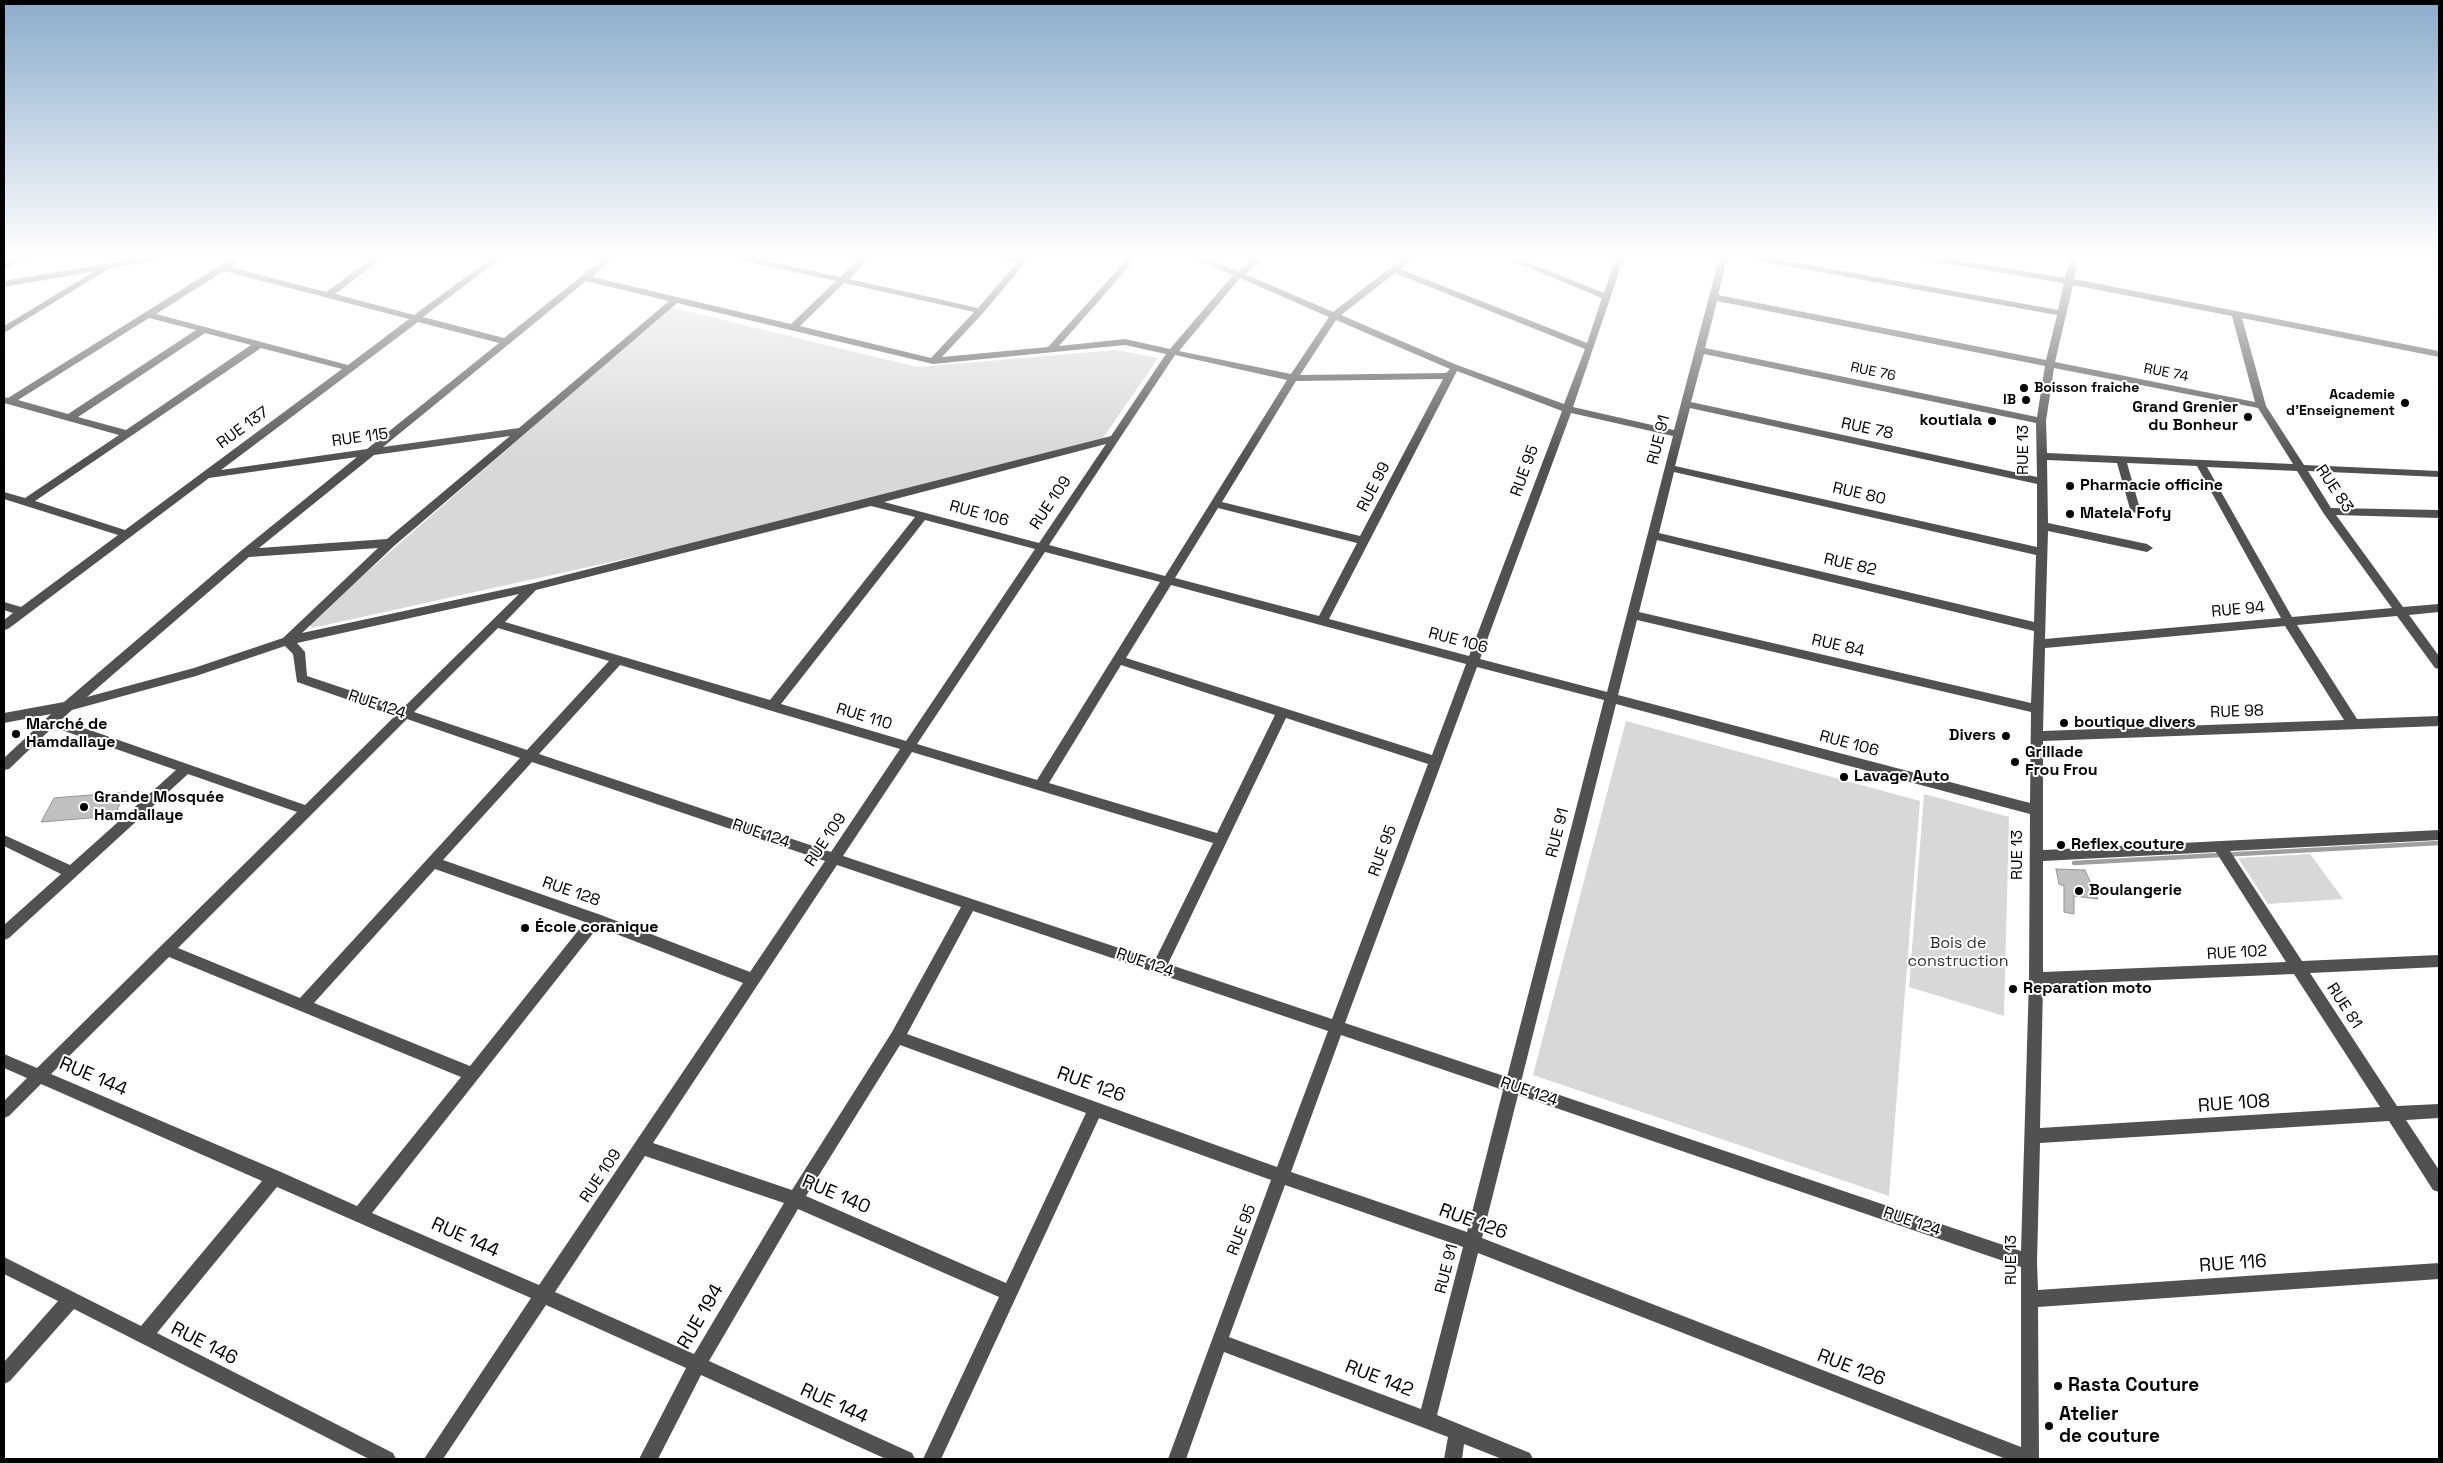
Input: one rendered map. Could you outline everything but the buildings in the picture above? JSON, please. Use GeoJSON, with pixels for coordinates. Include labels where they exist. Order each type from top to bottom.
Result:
{"type":"FeatureCollection","features":[{"type":"Feature","properties":{"kind":"street"},"geometry":{"type":"LineString","coordinates":[[4,330],[15,323]]}},
{"type":"Feature","properties":{"kind":"street"},"geometry":{"type":"LineString","coordinates":[[7,400],[134,323]]}},
{"type":"Feature","properties":{"kind":"street"},"geometry":{"type":"LineString","coordinates":[[178,323],[349,368]]}},
{"type":"Feature","properties":{"kind":"street","name":"RUE 137"},"geometry":{"type":"LineString","coordinates":[[4,626],[409,323]]}},
{"type":"Feature","properties":{"kind":"street"},"geometry":{"type":"LineString","coordinates":[[436,323],[507,342]]}},
{"type":"Feature","properties":{"kind":"street"},"geometry":{"type":"LineString","coordinates":[[4,765],[51,721],[246,553],[530,323]]}},
{"type":"Feature","properties":{"kind":"street"},"geometry":{"type":"LineString","coordinates":[[287,641],[390,543],[647,323]]}},
{"type":"Feature","properties":{"kind":"street"},"geometry":{"type":"LineString","coordinates":[[769,323],[933,361],[1125,342],[1294,378],[1452,371]]}},
{"type":"Feature","properties":{"kind":"street"},"geometry":{"type":"LineString","coordinates":[[792,329],[798,323]]}},
{"type":"Feature","properties":{"kind":"street"},"geometry":{"type":"LineString","coordinates":[[933,361],[968,323]]}},
{"type":"Feature","properties":{"kind":"street"},"geometry":{"type":"LineString","coordinates":[[1051,349],[1074,323]]}},
{"type":"Feature","properties":{"kind":"street","name":"RUE 109"},"geometry":{"type":"LineString","coordinates":[[433,1459],[1173,351],[1197,323]]}},
{"type":"Feature","properties":{"kind":"street"},"geometry":{"type":"LineString","coordinates":[[1040,786],[1328,323]]}},
{"type":"Feature","properties":{"kind":"street"},"geometry":{"type":"LineString","coordinates":[[1351,323],[1452,371],[1567,409],[1678,434]]}},
{"type":"Feature","properties":{"kind":"street"},"geometry":{"type":"LineString","coordinates":[[1528,323],[1590,348]]}},
{"type":"Feature","properties":{"kind":"street","name":"RUE 95"},"geometry":{"type":"LineString","coordinates":[[1177,1459],[1598,323]]}},
{"type":"Feature","properties":{"kind":"street","name":"RUE 91"},"geometry":{"type":"LineString","coordinates":[[1427,1420],[1707,323]]}},
{"type":"Feature","properties":{"kind":"street","name":"RUE 74"},"geometry":{"type":"LineString","coordinates":[[1845,323],[2261,406]]}},
{"type":"Feature","properties":{"kind":"street","name":"RUE 13"},"geometry":{"type":"LineString","coordinates":[[2030,1459],[2029,1262],[2036,979],[2036,736],[2043,526],[2041,421],[2050,364],[2060,323]]}},
{"type":"Feature","properties":{"kind":"street","name":"RUE 83"},"geometry":{"type":"LineString","coordinates":[[2239,323],[2261,406],[2328,512],[2439,666]]}},
{"type":"Feature","properties":{"kind":"street"},"geometry":{"type":"LineString","coordinates":[[2283,323],[2439,354]]}},
{"type":"Feature","properties":{"kind":"street"},"geometry":{"type":"LineString","coordinates":[[69,418],[203,330]]}},
{"type":"Feature","properties":{"kind":"street"},"geometry":{"type":"LineString","coordinates":[[26,502],[125,433],[258,345]]}},
{"type":"Feature","properties":{"kind":"street","name":"RUE 76"},"geometry":{"type":"LineString","coordinates":[[1700,350],[2041,421]]}},
{"type":"Feature","properties":{"kind":"street","name":"RUE 99"},"geometry":{"type":"LineString","coordinates":[[1322,621],[1452,371]]}},
{"type":"Feature","properties":{"kind":"street"},"geometry":{"type":"LineString","coordinates":[[7,400],[125,433]]}},
{"type":"Feature","properties":{"kind":"street","name":"RUE 78"},"geometry":{"type":"LineString","coordinates":[[1686,404],[2042,482]]}},
{"type":"Feature","properties":{"kind":"street","name":"RUE 115"},"geometry":{"type":"LineString","coordinates":[[204,476],[520,431]]}},
{"type":"Feature","properties":{"kind":"street"},"geometry":{"type":"LineString","coordinates":[[4,718],[70,706],[196,672],[287,641],[534,587],[1115,438]]}},
{"type":"Feature","properties":{"kind":"street"},"geometry":{"type":"LineString","coordinates":[[2042,456],[2299,466],[2439,474]]}},
{"type":"Feature","properties":{"kind":"street"},"geometry":{"type":"LineString","coordinates":[[2121,460],[2135,509]]}},
{"type":"Feature","properties":{"kind":"street"},"geometry":{"type":"LineString","coordinates":[[2200,463],[2288,622],[2353,724]]}},
{"type":"Feature","properties":{"kind":"street","name":"RUE 80"},"geometry":{"type":"LineString","coordinates":[[1670,468],[2042,552]]}},
{"type":"Feature","properties":{"kind":"street"},"geometry":{"type":"LineString","coordinates":[[4,495],[126,534]]}},
{"type":"Feature","properties":{"kind":"street","name":"RUE 106"},"geometry":{"type":"LineString","coordinates":[[871,502],[2036,810]]}},
{"type":"Feature","properties":{"kind":"street"},"geometry":{"type":"LineString","coordinates":[[1215,504],[1364,541]]}},
{"type":"Feature","properties":{"kind":"street"},"geometry":{"type":"LineString","coordinates":[[2328,512],[2439,514]]}},
{"type":"Feature","properties":{"kind":"street"},"geometry":{"type":"LineString","coordinates":[[772,706],[922,516]]}},
{"type":"Feature","properties":{"kind":"street"},"geometry":{"type":"LineString","coordinates":[[2043,526],[2147,548]]}},
{"type":"Feature","properties":{"kind":"street","name":"RUE 82"},"geometry":{"type":"LineString","coordinates":[[1652,535],[2040,628]]}},
{"type":"Feature","properties":{"kind":"street"},"geometry":{"type":"LineString","coordinates":[[246,553],[390,543]]}},
{"type":"Feature","properties":{"kind":"street"},"geometry":{"type":"LineString","coordinates":[[4,1111],[534,587]]}},
{"type":"Feature","properties":{"kind":"street"},"geometry":{"type":"LineString","coordinates":[[4,606],[23,612]]}},
{"type":"Feature","properties":{"kind":"street","name":"RUE 94"},"geometry":{"type":"LineString","coordinates":[[2040,644],[2439,608]]}},
{"type":"Feature","properties":{"kind":"street","name":"RUE 84"},"geometry":{"type":"LineString","coordinates":[[1632,615],[2037,709]]}},
{"type":"Feature","properties":{"kind":"street","name":"RUE 110"},"geometry":{"type":"LineString","coordinates":[[498,624],[1222,840]]}},
{"type":"Feature","properties":{"kind":"street","name":"RUE 124"},"geometry":{"type":"LineString","coordinates":[[287,641],[299,652],[301,679],[2029,1262]]}},
{"type":"Feature","properties":{"kind":"street"},"geometry":{"type":"LineString","coordinates":[[303,1005],[617,660]]}},
{"type":"Feature","properties":{"kind":"street"},"geometry":{"type":"LineString","coordinates":[[1118,660],[1435,761]]}},
{"type":"Feature","properties":{"kind":"street"},"geometry":{"type":"LineString","coordinates":[[1159,968],[1283,712]]}},
{"type":"Feature","properties":{"kind":"street"},"geometry":{"type":"LineString","coordinates":[[51,721],[308,811]]}},
{"type":"Feature","properties":{"kind":"street","name":"RUE 98"},"geometry":{"type":"LineString","coordinates":[[2036,736],[2439,721]]}},
{"type":"Feature","properties":{"kind":"street"},"geometry":{"type":"LineString","coordinates":[[4,934],[186,768]]}},
{"type":"Feature","properties":{"kind":"street"},"geometry":{"type":"LineString","coordinates":[[2036,856],[2439,835]]}},
{"type":"Feature","properties":{"kind":"street"},"geometry":{"type":"LineString","coordinates":[[4,840],[71,872]]}},
{"type":"Feature","properties":{"kind":"street","name":"RUE 81"},"geometry":{"type":"LineString","coordinates":[[2219,846],[2439,1184]]}},
{"type":"Feature","properties":{"kind":"street","name":"RUE 128"},"geometry":{"type":"LineString","coordinates":[[432,862],[596,919],[753,980]]}},
{"type":"Feature","properties":{"kind":"street","name":"RUE 194"},"geometry":{"type":"LineString","coordinates":[[648,1459],[697,1365],[795,1199],[897,1037],[970,904]]}},
{"type":"Feature","properties":{"kind":"street"},"geometry":{"type":"LineString","coordinates":[[360,1215],[596,919]]}},
{"type":"Feature","properties":{"kind":"street"},"geometry":{"type":"LineString","coordinates":[[167,950],[472,1074]]}},
{"type":"Feature","properties":{"kind":"street","name":"RUE 102"},"geometry":{"type":"LineString","coordinates":[[2036,979],[2439,961]]}},
{"type":"Feature","properties":{"kind":"street","name":"RUE 126"},"geometry":{"type":"LineString","coordinates":[[897,1037],[1281,1176],[1472,1242],[2030,1459]]}},
{"type":"Feature","properties":{"kind":"street","name":"RUE 144"},"geometry":{"type":"LineString","coordinates":[[4,1061],[38,1078],[275,1177],[543,1295],[906,1459]]}},
{"type":"Feature","properties":{"kind":"street"},"geometry":{"type":"LineString","coordinates":[[932,1459],[1096,1108]]}},
{"type":"Feature","properties":{"kind":"street","name":"RUE 108"},"geometry":{"type":"LineString","coordinates":[[2032,1136],[2439,1111]]}},
{"type":"Feature","properties":{"kind":"street","name":"RUE 140"},"geometry":{"type":"LineString","coordinates":[[641,1147],[795,1199],[1010,1293]]}},
{"type":"Feature","properties":{"kind":"street"},"geometry":{"type":"LineString","coordinates":[[143,1337],[275,1177]]}},
{"type":"Feature","properties":{"kind":"street","name":"RUE 146"},"geometry":{"type":"LineString","coordinates":[[4,1264],[143,1337],[387,1459]]}},
{"type":"Feature","properties":{"kind":"street","name":"RUE 116"},"geometry":{"type":"LineString","coordinates":[[2030,1299],[2439,1271]]}},
{"type":"Feature","properties":{"kind":"street"},"geometry":{"type":"LineString","coordinates":[[4,1375],[71,1300]]}},
{"type":"Feature","properties":{"kind":"street","name":"RUE 142"},"geometry":{"type":"LineString","coordinates":[[1219,1342],[1427,1420],[1524,1459]]}},
{"type":"Feature","properties":{"kind":"street"},"geometry":{"type":"LineString","coordinates":[[1453,1459],[1458,1434]]}},
{"type":"Feature","properties":{"kind":"green space"},"geometry":{"type":"Polygon","coordinates":[[[650,323],[736,323],[917,367],[1116,350],[1158,358],[1103,438],[688,545],[312,628],[309,623],[650,323]]]}},
{"type":"Feature","properties":{"kind":"green space"},"geometry":{"type":"Polygon","coordinates":[[[1626,721],[1920,801],[1889,1196],[1533,1075],[1626,721]]]}},
{"type":"Feature","properties":{"kind":"green space","name":"Bois de construction"},"geometry":{"type":"Polygon","coordinates":[[[1924,794],[2009,817],[2004,1016],[1909,987],[1924,794]]]}},
{"type":"Feature","properties":{"kind":"green space"},"geometry":{"type":"Polygon","coordinates":[[[2310,854],[2343,899],[2268,904],[2238,858],[2310,854]]]}},
{"type":"Feature","properties":{"kind":"waterway"},"geometry":{"type":"LineString","coordinates":[[2074,863],[2439,843]]}},
{"type":"Feature","properties":{"kind":"place","name":"Boisson fraiche"},"geometry":{"type":"Point","coordinates":[2024,388]}},
{"type":"Feature","properties":{"kind":"place","name":"IB"},"geometry":{"type":"Point","coordinates":[2026,400]}},
{"type":"Feature","properties":{"kind":"place","name":"Academie d'Enseignement"},"geometry":{"type":"Point","coordinates":[2405,403]}},
{"type":"Feature","properties":{"kind":"place","name":"Grand Grenier du Bonheur"},"geometry":{"type":"Point","coordinates":[2248,417]}},
{"type":"Feature","properties":{"kind":"place","name":"koutiala"},"geometry":{"type":"Point","coordinates":[1992,421]}},
{"type":"Feature","properties":{"kind":"place","name":"Pharmacie officine"},"geometry":{"type":"Point","coordinates":[2070,486]}},
{"type":"Feature","properties":{"kind":"place","name":"Matela Fofy"},"geometry":{"type":"Point","coordinates":[2070,514]}},
{"type":"Feature","properties":{"kind":"place","name":"boutique divers"},"geometry":{"type":"Point","coordinates":[2064,723]}},
{"type":"Feature","properties":{"kind":"place","name":"Marché de Hamdallaye"},"geometry":{"type":"Point","coordinates":[16,734]}},
{"type":"Feature","properties":{"kind":"place","name":"Divers"},"geometry":{"type":"Point","coordinates":[2006,736]}},
{"type":"Feature","properties":{"kind":"place","name":"Grillade Frou Frou"},"geometry":{"type":"Point","coordinates":[2015,762]}},
{"type":"Feature","properties":{"kind":"place","name":"Lavage Auto"},"geometry":{"type":"Point","coordinates":[1844,777]}},
{"type":"Feature","properties":{"kind":"place","name":"Grande Mosquée Hamdallaye"},"geometry":{"type":"Point","coordinates":[84,807]}},
{"type":"Feature","properties":{"kind":"place","name":"Reflex couture"},"geometry":{"type":"Point","coordinates":[2061,845]}},
{"type":"Feature","properties":{"kind":"place","name":"Boulangerie"},"geometry":{"type":"Point","coordinates":[2079,891]}},
{"type":"Feature","properties":{"kind":"place","name":"École coranique"},"geometry":{"type":"Point","coordinates":[525,928]}},
{"type":"Feature","properties":{"kind":"place","name":"Reparation moto"},"geometry":{"type":"Point","coordinates":[2013,989]}},
{"type":"Feature","properties":{"kind":"place","name":"Rasta Couture"},"geometry":{"type":"Point","coordinates":[2058,1386]}},
{"type":"Feature","properties":{"kind":"place","name":"Atelier de couture"},"geometry":{"type":"Point","coordinates":[2049,1426]}}]}
